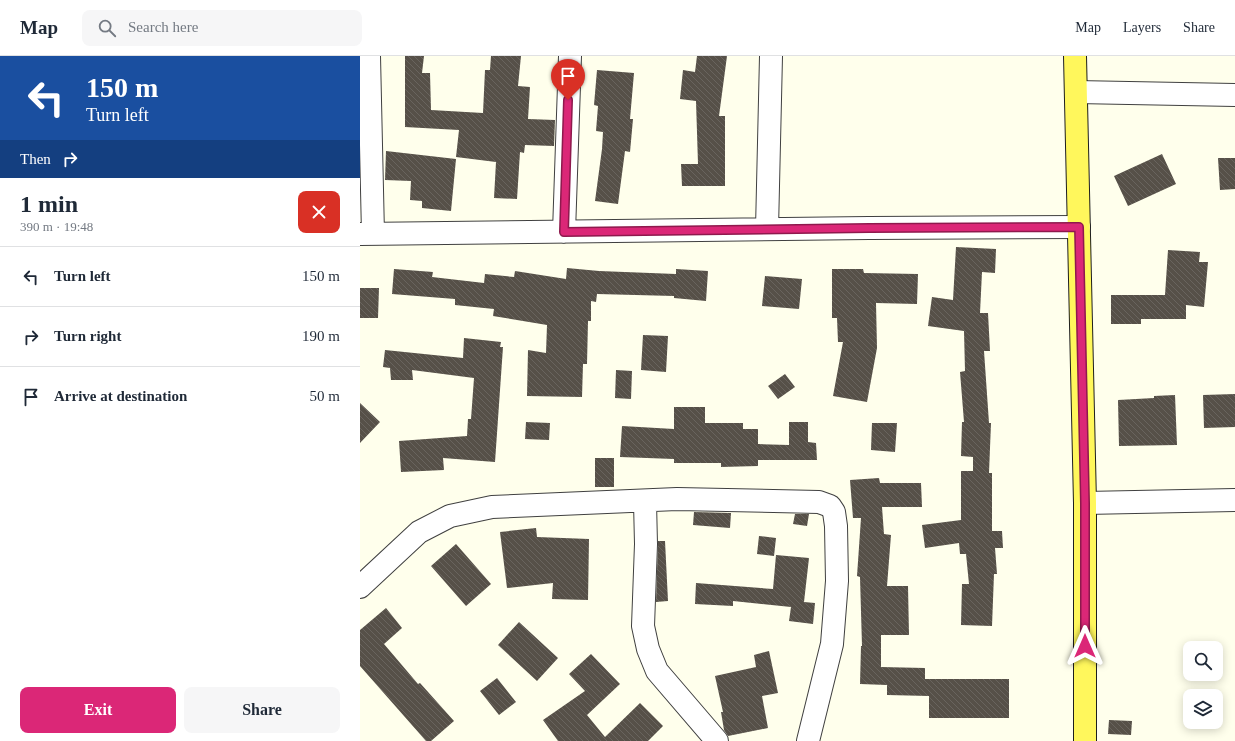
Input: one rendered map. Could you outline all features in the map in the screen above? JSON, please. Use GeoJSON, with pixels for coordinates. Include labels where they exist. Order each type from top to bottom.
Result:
{"type":"FeatureCollection","features":[{"type":"Feature","properties":{"kind":"main road"},"geometry":{"type":"LineString","coordinates":[[1075,56],[1085,503],[1085,741]]}},
{"type":"Feature","properties":{"kind":"street"},"geometry":{"type":"LineString","coordinates":[[369,56],[367,234],[1079,227]]}},
{"type":"Feature","properties":{"kind":"street"},"geometry":{"type":"LineString","coordinates":[[564,232],[570,56]]}},
{"type":"Feature","properties":{"kind":"street"},"geometry":{"type":"LineString","coordinates":[[767,229],[771,56]]}},
{"type":"Feature","properties":{"kind":"street"},"geometry":{"type":"LineString","coordinates":[[1076,92],[1235,95]]}},
{"type":"Feature","properties":{"kind":"street"},"geometry":{"type":"LineString","coordinates":[[360,587],[419,532],[450,516],[492,507],[645,502],[677,499],[819,502],[830,506],[834,512],[836,526],[836,573],[832,644],[808,741]]}},
{"type":"Feature","properties":{"kind":"street"},"geometry":{"type":"LineString","coordinates":[[1085,503],[1235,500]]}},
{"type":"Feature","properties":{"kind":"street"},"geometry":{"type":"LineString","coordinates":[[645,502],[646,544],[643,626],[648,649],[656,671],[717,741]]}},
{"type":"Feature","properties":{"kind":"building"},"geometry":{"type":"Polygon","coordinates":[[[405,56],[424,56],[422,73],[430,73],[431,110],[483,113],[485,70],[490,70],[491,56],[521,56],[518,86],[530,87],[528,119],[555,120],[554,146],[525,145],[524,153],[520,152],[517,199],[494,198],[496,162],[456,157],[459,130],[405,127],[405,56]]]}},
{"type":"Feature","properties":{"kind":"building"},"geometry":{"type":"Polygon","coordinates":[[[697,56],[727,56],[719,116],[725,116],[725,186],[682,186],[681,164],[698,164],[696,101],[680,99],[683,70],[695,72],[697,56]]]}},
{"type":"Feature","properties":{"kind":"building"},"geometry":{"type":"Polygon","coordinates":[[[597,70],[634,73],[630,119],[633,119],[630,152],[625,151],[618,204],[595,201],[603,132],[596,131],[598,106],[594,105],[597,70]]]}},
{"type":"Feature","properties":{"kind":"building"},"geometry":{"type":"Polygon","coordinates":[[[386,151],[456,159],[451,211],[422,208],[422,201],[410,200],[411,181],[385,180],[386,151]]]}},
{"type":"Feature","properties":{"kind":"building"},"geometry":{"type":"Polygon","coordinates":[[[1162,154],[1176,184],[1128,206],[1114,176],[1162,154]]]}},
{"type":"Feature","properties":{"kind":"building"},"geometry":{"type":"Polygon","coordinates":[[[1218,158],[1235,158],[1235,189],[1220,190],[1218,158]]]}},
{"type":"Feature","properties":{"kind":"building"},"geometry":{"type":"Polygon","coordinates":[[[956,247],[996,249],[995,273],[982,272],[980,313],[988,313],[990,351],[984,351],[989,423],[991,423],[989,473],[992,473],[992,531],[1002,531],[1003,548],[995,548],[997,574],[994,574],[992,626],[961,625],[962,584],[969,584],[966,554],[960,554],[959,543],[925,548],[922,525],[961,520],[961,471],[973,471],[973,457],[961,456],[962,422],[964,422],[960,372],[965,371],[964,331],[928,326],[932,297],[953,300],[956,247]]]}},
{"type":"Feature","properties":{"kind":"building"},"geometry":{"type":"Polygon","coordinates":[[[1168,250],[1200,252],[1199,262],[1208,262],[1204,307],[1186,305],[1186,319],[1141,319],[1141,324],[1111,324],[1111,295],[1165,295],[1168,250]]]}},
{"type":"Feature","properties":{"kind":"building"},"geometry":{"type":"Polygon","coordinates":[[[567,268],[599,271],[676,274],[676,269],[708,271],[706,301],[674,298],[674,296],[597,294],[596,302],[591,301],[591,321],[588,321],[587,364],[583,364],[582,397],[527,396],[528,350],[546,353],[547,325],[493,316],[494,309],[455,305],[455,299],[392,294],[394,269],[433,272],[432,277],[484,283],[485,274],[514,277],[515,271],[566,279],[567,268]]]}},
{"type":"Feature","properties":{"kind":"building"},"geometry":{"type":"Polygon","coordinates":[[[832,269],[863,269],[864,273],[918,274],[917,304],[876,303],[877,348],[867,402],[833,396],[843,342],[838,342],[837,318],[832,318],[832,269]]]}},
{"type":"Feature","properties":{"kind":"building"},"geometry":{"type":"Polygon","coordinates":[[[765,276],[802,279],[799,309],[762,306],[765,276]]]}},
{"type":"Feature","properties":{"kind":"building"},"geometry":{"type":"Polygon","coordinates":[[[360,288],[379,288],[378,318],[360,318],[360,288]]]}},
{"type":"Feature","properties":{"kind":"building"},"geometry":{"type":"Polygon","coordinates":[[[643,335],[668,336],[666,372],[641,370],[643,335]]]}},
{"type":"Feature","properties":{"kind":"building"},"geometry":{"type":"Polygon","coordinates":[[[464,338],[501,342],[500,347],[503,347],[495,462],[443,458],[444,470],[401,472],[399,441],[467,436],[468,419],[471,419],[474,378],[412,370],[413,380],[391,380],[390,368],[383,367],[385,350],[463,358],[464,338]]]}},
{"type":"Feature","properties":{"kind":"building"},"geometry":{"type":"Polygon","coordinates":[[[616,370],[632,371],[631,399],[615,398],[616,370]]]}},
{"type":"Feature","properties":{"kind":"building"},"geometry":{"type":"Polygon","coordinates":[[[785,374],[795,387],[778,399],[768,386],[785,374]]]}},
{"type":"Feature","properties":{"kind":"building"},"geometry":{"type":"Polygon","coordinates":[[[1235,394],[1235,427],[1204,428],[1203,395],[1235,394]]]}},
{"type":"Feature","properties":{"kind":"building"},"geometry":{"type":"Polygon","coordinates":[[[1175,395],[1177,445],[1119,446],[1118,400],[1175,395]]]}},
{"type":"Feature","properties":{"kind":"building"},"geometry":{"type":"Polygon","coordinates":[[[360,403],[380,422],[360,443],[360,403]]]}},
{"type":"Feature","properties":{"kind":"building"},"geometry":{"type":"Polygon","coordinates":[[[674,407],[705,407],[705,423],[743,423],[743,429],[758,429],[758,444],[789,445],[789,422],[808,422],[808,442],[816,443],[817,460],[758,460],[758,466],[721,467],[721,463],[674,463],[674,459],[620,457],[622,426],[674,429],[674,407]]]}},
{"type":"Feature","properties":{"kind":"building"},"geometry":{"type":"Polygon","coordinates":[[[526,422],[550,423],[549,440],[525,439],[526,422]]]}},
{"type":"Feature","properties":{"kind":"building"},"geometry":{"type":"Polygon","coordinates":[[[872,423],[897,423],[895,452],[871,450],[872,423]]]}},
{"type":"Feature","properties":{"kind":"building"},"geometry":{"type":"Polygon","coordinates":[[[595,458],[614,458],[614,487],[595,487],[595,458]]]}},
{"type":"Feature","properties":{"kind":"building"},"geometry":{"type":"Polygon","coordinates":[[[879,478],[880,483],[921,483],[922,507],[882,507],[884,534],[891,535],[887,586],[908,586],[909,635],[881,635],[881,667],[925,668],[925,679],[1009,679],[1009,718],[929,718],[929,696],[887,695],[887,685],[860,684],[862,646],[860,577],[857,576],[861,518],[853,518],[850,480],[879,478]]]}},
{"type":"Feature","properties":{"kind":"building"},"geometry":{"type":"Polygon","coordinates":[[[694,512],[731,513],[730,528],[693,525],[694,512]]]}},
{"type":"Feature","properties":{"kind":"building"},"geometry":{"type":"Polygon","coordinates":[[[795,514],[809,514],[807,526],[793,524],[795,514]]]}},
{"type":"Feature","properties":{"kind":"building"},"geometry":{"type":"Polygon","coordinates":[[[536,528],[537,537],[589,539],[588,600],[552,599],[553,583],[507,588],[500,532],[536,528]]]}},
{"type":"Feature","properties":{"kind":"building"},"geometry":{"type":"Polygon","coordinates":[[[759,536],[776,538],[774,556],[757,554],[759,536]]]}},
{"type":"Feature","properties":{"kind":"building"},"geometry":{"type":"Polygon","coordinates":[[[658,541],[665,541],[668,601],[656,602],[658,541]]]}},
{"type":"Feature","properties":{"kind":"building"},"geometry":{"type":"Polygon","coordinates":[[[456,544],[491,584],[466,606],[431,566],[456,544]]]}},
{"type":"Feature","properties":{"kind":"building"},"geometry":{"type":"Polygon","coordinates":[[[776,555],[809,558],[804,602],[815,603],[813,624],[789,621],[791,607],[733,601],[733,606],[695,604],[696,583],[773,589],[776,555]]]}},
{"type":"Feature","properties":{"kind":"building"},"geometry":{"type":"Polygon","coordinates":[[[386,608],[402,628],[384,644],[418,684],[420,683],[454,721],[431,741],[426,741],[360,666],[360,630],[386,608]]]}},
{"type":"Feature","properties":{"kind":"building"},"geometry":{"type":"Polygon","coordinates":[[[519,622],[558,658],[537,681],[498,645],[519,622]]]}},
{"type":"Feature","properties":{"kind":"building"},"geometry":{"type":"Polygon","coordinates":[[[769,651],[778,693],[762,696],[768,728],[728,736],[724,730],[721,712],[723,712],[715,676],[756,667],[754,655],[769,651]]]}},
{"type":"Feature","properties":{"kind":"building"},"geometry":{"type":"Polygon","coordinates":[[[591,654],[620,684],[587,715],[605,737],[640,703],[663,726],[648,741],[558,741],[543,720],[585,691],[569,674],[591,654]]]}},
{"type":"Feature","properties":{"kind":"building"},"geometry":{"type":"Polygon","coordinates":[[[497,678],[516,702],[499,715],[480,691],[497,678]]]}},
{"type":"Feature","properties":{"kind":"building"},"geometry":{"type":"Polygon","coordinates":[[[1109,720],[1132,721],[1131,735],[1108,734],[1109,720]]]}},
{"type":"Feature","properties":{"kind":"route"},"geometry":{"type":"LineString","coordinates":[[568,100],[564,232],[1079,227],[1085,503],[1085,646]]}}]}
